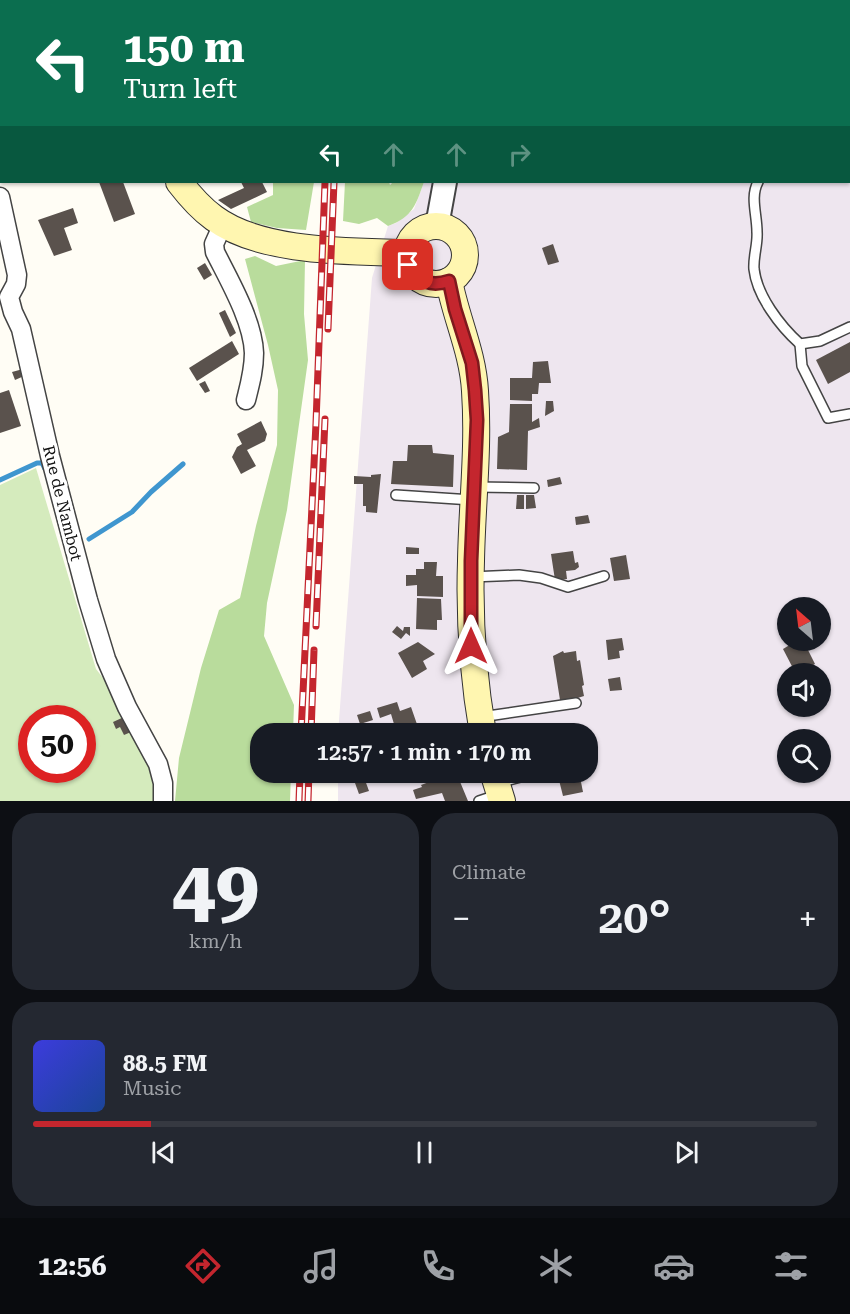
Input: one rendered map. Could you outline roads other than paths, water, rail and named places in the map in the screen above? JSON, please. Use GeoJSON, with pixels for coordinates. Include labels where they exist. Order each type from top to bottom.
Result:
{"type":"FeatureCollection","features":[{"type":"Feature","properties":{"kind":"main road"},"geometry":{"type":"LineString","coordinates":[[180,183],[197,203],[223,224],[259,239],[305,247],[406,253]]}},
{"type":"Feature","properties":{"kind":"main road"},"geometry":{"type":"LineString","coordinates":[[436,226],[447,228],[456,234],[465,254],[458,274],[449,281],[438,284],[425,282],[415,276],[408,265],[406,253],[409,242],[416,234],[426,228],[436,226]]}},
{"type":"Feature","properties":{"kind":"main road"},"geometry":{"type":"LineString","coordinates":[[449,281],[473,372],[477,420],[471,578],[471,646],[481,723]]}},
{"type":"Feature","properties":{"kind":"street"},"geometry":{"type":"LineString","coordinates":[[436,226],[445,183]]}},
{"type":"Feature","properties":{"kind":"street","name":"Rue de Nambot"},"geometry":{"type":"LineString","coordinates":[[0,197],[17,275],[16,284],[5,299],[21,328],[50,456],[97,631],[106,659],[127,707],[158,764],[163,783],[163,801]]}},
{"type":"Feature","properties":{"kind":"street"},"geometry":{"type":"LineString","coordinates":[[223,224],[214,244],[215,252],[241,303],[254,352],[253,374],[246,400]]}},
{"type":"Feature","properties":{"kind":"lane"},"geometry":{"type":"LineString","coordinates":[[757,183],[753,194],[757,233],[754,270],[764,300],[785,330],[800,344],[802,366],[828,418],[850,414]]}},
{"type":"Feature","properties":{"kind":"lane"},"geometry":{"type":"LineString","coordinates":[[800,344],[820,341],[850,327]]}},
{"type":"Feature","properties":{"kind":"lane"},"geometry":{"type":"LineString","coordinates":[[396,495],[474,494],[534,489]]}},
{"type":"Feature","properties":{"kind":"lane"},"geometry":{"type":"LineString","coordinates":[[471,578],[519,574],[568,587],[604,576]]}},
{"type":"Feature","properties":{"kind":"lane"},"geometry":{"type":"LineString","coordinates":[[490,723],[576,703]]}},
{"type":"Feature","properties":{"kind":"lane"},"geometry":{"type":"LineString","coordinates":[[494,790],[512,783]]}},
{"type":"Feature","properties":{"kind":"waterway"},"geometry":{"type":"LineString","coordinates":[[0,480],[37,463],[42,463],[45,469]]}},
{"type":"Feature","properties":{"kind":"waterway"},"geometry":{"type":"LineString","coordinates":[[89,539],[132,512],[183,464]]}},
{"type":"Feature","properties":{"kind":"railway"},"geometry":{"type":"LineString","coordinates":[[302,723],[325,183]]}},
{"type":"Feature","properties":{"kind":"railway"},"geometry":{"type":"LineString","coordinates":[[328,329],[334,183]]}},
{"type":"Feature","properties":{"kind":"railway"},"geometry":{"type":"LineString","coordinates":[[316,626],[325,419]]}},
{"type":"Feature","properties":{"kind":"railway"},"geometry":{"type":"LineString","coordinates":[[311,723],[314,650]]}},
{"type":"Feature","properties":{"kind":"railway"},"geometry":{"type":"LineString","coordinates":[[299,801],[300,783]]}},
{"type":"Feature","properties":{"kind":"railway"},"geometry":{"type":"LineString","coordinates":[[308,801],[309,783]]}}]}
